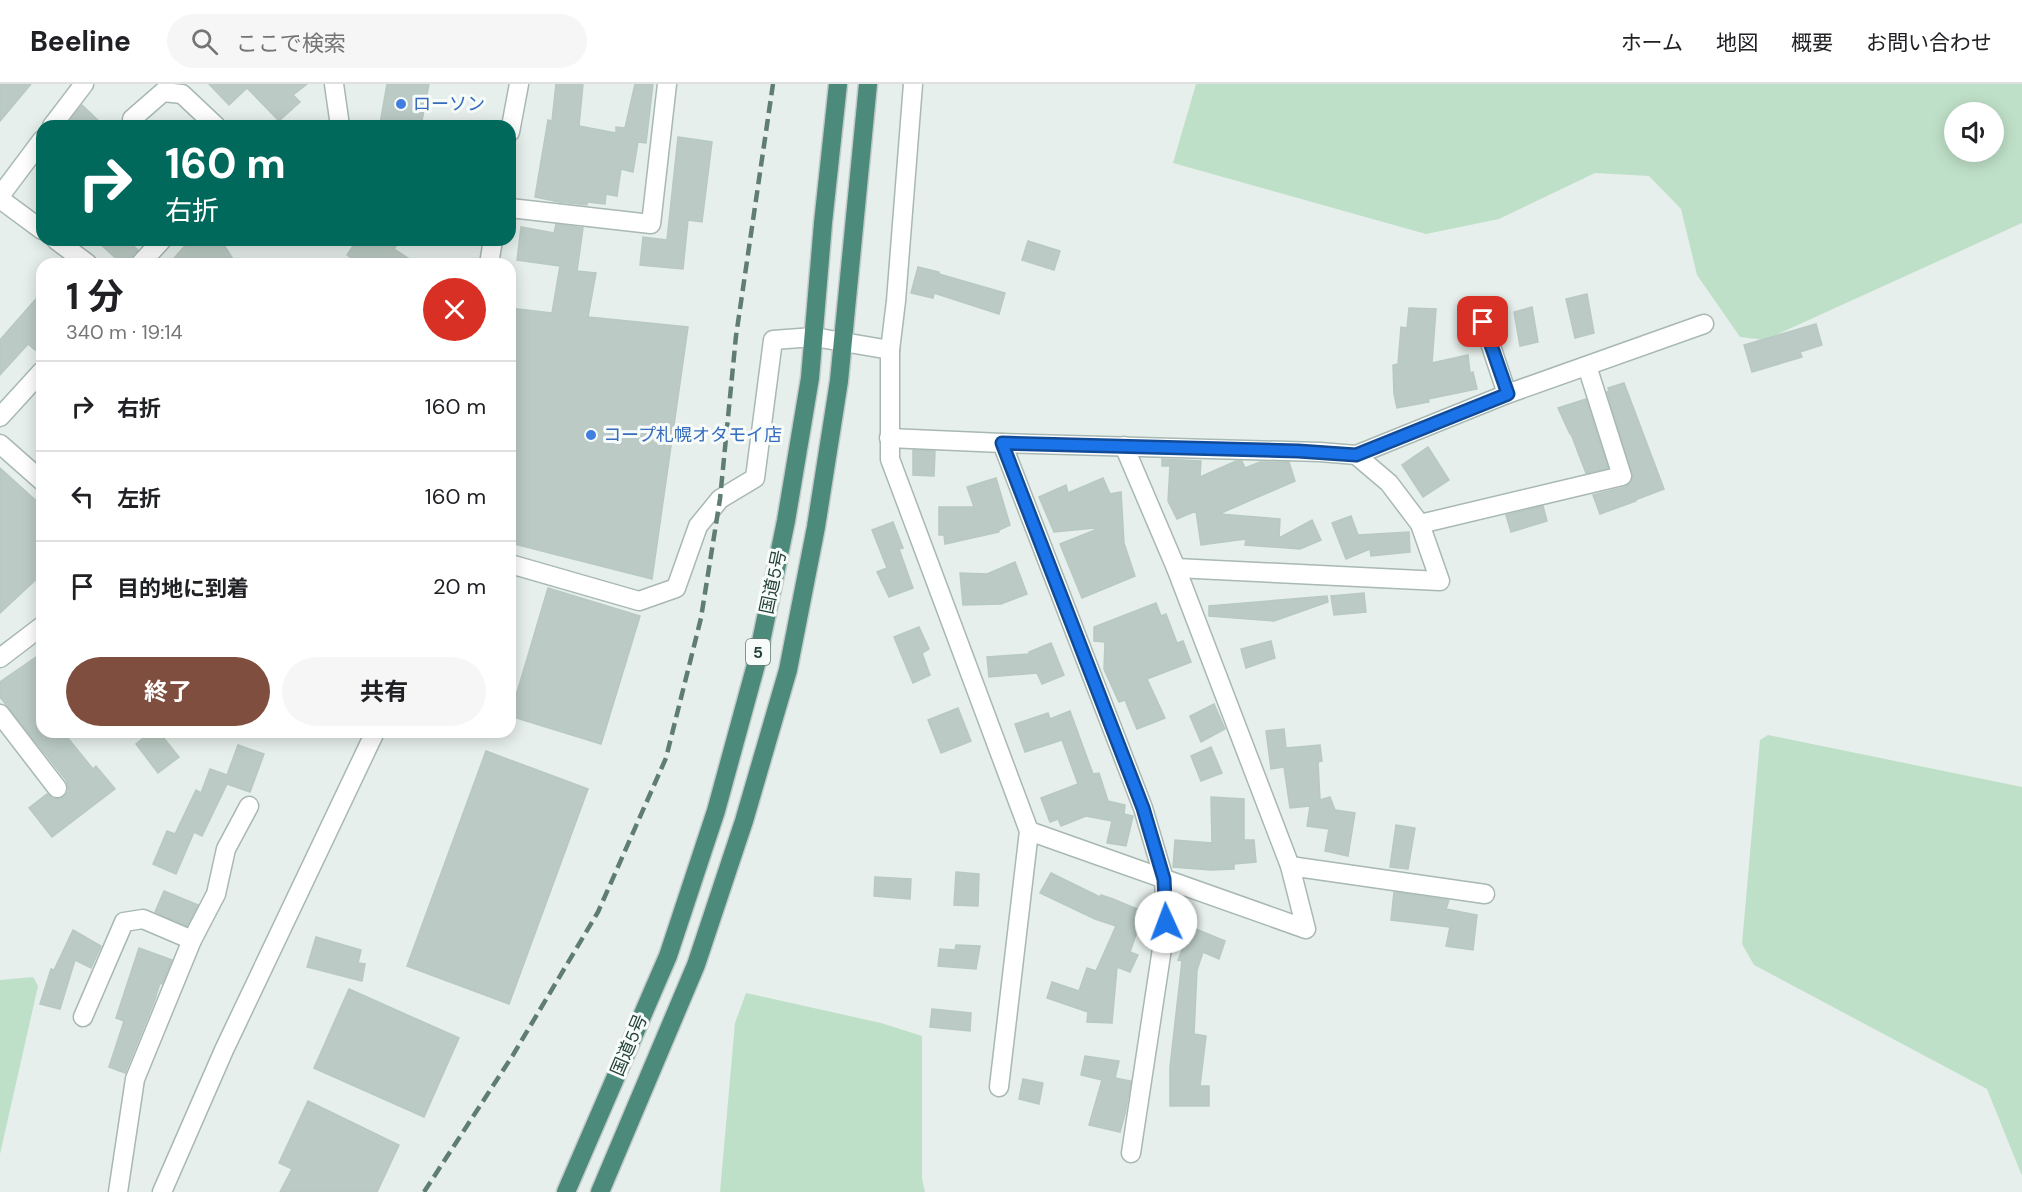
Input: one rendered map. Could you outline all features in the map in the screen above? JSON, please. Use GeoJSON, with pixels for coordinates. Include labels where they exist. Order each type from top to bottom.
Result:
{"type":"FeatureCollection","features":[{"type":"Feature","properties":{"kind":"highway","name":"国道5号"},"geometry":{"type":"LineString","coordinates":[[566,1192],[668,956],[716,811],[757,661],[786,521],[810,378],[838,84]]}},
{"type":"Feature","properties":{"kind":"highway","name":"国道5号"},"geometry":{"type":"LineString","coordinates":[[600,1192],[696,965],[744,821],[785,680],[816,527],[839,381],[868,84]]}},
{"type":"Feature","properties":{"kind":"street"},"geometry":{"type":"LineString","coordinates":[[57,120],[84,84]]}},
{"type":"Feature","properties":{"kind":"street"},"geometry":{"type":"LineString","coordinates":[[334,84],[339,120]]}},
{"type":"Feature","properties":{"kind":"street"},"geometry":{"type":"LineString","coordinates":[[512,120],[519,84]]}},
{"type":"Feature","properties":{"kind":"street"},"geometry":{"type":"LineString","coordinates":[[516,209],[651,225],[667,84]]}},
{"type":"Feature","properties":{"kind":"street"},"geometry":{"type":"LineString","coordinates":[[913,84],[897,301],[890,350],[890,459],[1029,831],[999,1087]]}},
{"type":"Feature","properties":{"kind":"street"},"geometry":{"type":"LineString","coordinates":[[132,119],[163,92],[182,94],[210,120]]}},
{"type":"Feature","properties":{"kind":"street"},"geometry":{"type":"LineString","coordinates":[[36,148],[0,197],[36,225]]}},
{"type":"Feature","properties":{"kind":"street"},"geometry":{"type":"LineString","coordinates":[[64,246],[80,258]]}},
{"type":"Feature","properties":{"kind":"street"},"geometry":{"type":"LineString","coordinates":[[146,258],[157,246]]}},
{"type":"Feature","properties":{"kind":"street"},"geometry":{"type":"LineString","coordinates":[[1483,322],[1508,394]]}},
{"type":"Feature","properties":{"kind":"street"},"geometry":{"type":"LineString","coordinates":[[889,438],[1356,455],[1508,394],[1704,324]]}},
{"type":"Feature","properties":{"kind":"street"},"geometry":{"type":"LineString","coordinates":[[516,566],[639,601],[676,588],[698,526],[720,499],[755,478],[773,340],[814,337],[890,350]]}},
{"type":"Feature","properties":{"kind":"street"},"geometry":{"type":"LineString","coordinates":[[1420,524],[1622,476],[1587,366]]}},
{"type":"Feature","properties":{"kind":"street"},"geometry":{"type":"LineString","coordinates":[[0,417],[36,378]]}},
{"type":"Feature","properties":{"kind":"street"},"geometry":{"type":"LineString","coordinates":[[1002,443],[1143,808],[1164,879],[1166,922],[1131,1153]]}},
{"type":"Feature","properties":{"kind":"street"},"geometry":{"type":"LineString","coordinates":[[0,444],[36,476]]}},
{"type":"Feature","properties":{"kind":"street"},"geometry":{"type":"LineString","coordinates":[[1029,831],[1306,928],[1290,866],[1176,568],[1124,446]]}},
{"type":"Feature","properties":{"kind":"street"},"geometry":{"type":"LineString","coordinates":[[1176,568],[1440,581],[1420,524],[1389,483],[1356,455]]}},
{"type":"Feature","properties":{"kind":"street"},"geometry":{"type":"LineString","coordinates":[[0,658],[36,631]]}},
{"type":"Feature","properties":{"kind":"street"},"geometry":{"type":"LineString","coordinates":[[0,714],[57,788]]}},
{"type":"Feature","properties":{"kind":"street"},"geometry":{"type":"LineString","coordinates":[[162,1192],[224,1050],[372,738]]}},
{"type":"Feature","properties":{"kind":"street"},"geometry":{"type":"LineString","coordinates":[[118,1192],[135,1079],[192,940],[216,894],[226,849],[249,806]]}},
{"type":"Feature","properties":{"kind":"street"},"geometry":{"type":"LineString","coordinates":[[1290,866],[1485,894]]}},
{"type":"Feature","properties":{"kind":"street"},"geometry":{"type":"LineString","coordinates":[[83,1017],[124,922],[143,919],[192,940]]}},
{"type":"Feature","properties":{"kind":"green space"},"geometry":{"type":"Polygon","coordinates":[[[1196,84],[2022,84],[2022,223],[1765,340],[1740,337],[1697,275],[1681,209],[1649,176],[1595,173],[1499,219],[1426,234],[1173,163],[1196,84]]]}},
{"type":"Feature","properties":{"kind":"green space"},"geometry":{"type":"Polygon","coordinates":[[[1768,735],[2022,787],[2022,1176],[1987,1089],[1754,965],[1742,944],[1760,740],[1768,735]]]}},
{"type":"Feature","properties":{"kind":"green space"},"geometry":{"type":"Polygon","coordinates":[[[33,977],[38,986],[0,1154],[0,980],[33,977]]]}},
{"type":"Feature","properties":{"kind":"green space"},"geometry":{"type":"Polygon","coordinates":[[[746,993],[881,1023],[922,1036],[922,1179],[925,1192],[720,1192],[735,1023],[746,993]]]}},
{"type":"Feature","properties":{"kind":"building"},"geometry":{"type":"Polygon","coordinates":[[[0,84],[31,84],[0,121],[0,84]]]}},
{"type":"Feature","properties":{"kind":"building"},"geometry":{"type":"Polygon","coordinates":[[[209,84],[307,84],[293,95],[300,102],[280,120],[247,88],[229,105],[209,84]]]}},
{"type":"Feature","properties":{"kind":"building"},"geometry":{"type":"Polygon","coordinates":[[[387,84],[429,84],[422,120],[381,120],[387,84]]]}},
{"type":"Feature","properties":{"kind":"building"},"geometry":{"type":"Polygon","coordinates":[[[556,84],[583,84],[579,126],[616,133],[616,127],[625,128],[635,84],[653,84],[646,143],[638,142],[633,172],[621,169],[617,196],[606,194],[605,204],[587,202],[587,205],[535,197],[548,120],[552,121],[556,84]]]}},
{"type":"Feature","properties":{"kind":"building"},"geometry":{"type":"Polygon","coordinates":[[[82,105],[98,120],[71,120],[82,105]]]}},
{"type":"Feature","properties":{"kind":"building"},"geometry":{"type":"Polygon","coordinates":[[[678,137],[712,142],[702,222],[688,220],[683,269],[640,265],[643,237],[667,240],[678,137]]]}},
{"type":"Feature","properties":{"kind":"building","name":"コープ札幌オタモイ店"},"geometry":{"type":"Polygon","coordinates":[[[556,224],[583,228],[577,271],[596,273],[588,317],[688,327],[652,579],[516,545],[516,309],[552,313],[560,266],[517,260],[521,227],[554,233],[556,224]]]}},
{"type":"Feature","properties":{"kind":"building"},"geometry":{"type":"Polygon","coordinates":[[[1028,241],[1060,251],[1054,270],[1022,260],[1028,241]]]}},
{"type":"Feature","properties":{"kind":"building"},"geometry":{"type":"Polygon","coordinates":[[[102,246],[134,246],[138,250],[131,258],[116,258],[102,246]]]}},
{"type":"Feature","properties":{"kind":"building"},"geometry":{"type":"Polygon","coordinates":[[[185,246],[225,246],[232,258],[174,258],[185,246]]]}},
{"type":"Feature","properties":{"kind":"building"},"geometry":{"type":"Polygon","coordinates":[[[353,246],[396,246],[394,249],[408,258],[352,258],[347,255],[353,246]]]}},
{"type":"Feature","properties":{"kind":"building"},"geometry":{"type":"Polygon","coordinates":[[[918,267],[1005,293],[999,314],[934,293],[933,298],[911,293],[918,267]]]}},
{"type":"Feature","properties":{"kind":"building"},"geometry":{"type":"Polygon","coordinates":[[[1587,294],[1594,333],[1575,338],[1566,299],[1587,294]]]}},
{"type":"Feature","properties":{"kind":"building"},"geometry":{"type":"Polygon","coordinates":[[[36,299],[36,349],[28,344],[0,375],[0,340],[36,299]]]}},
{"type":"Feature","properties":{"kind":"building"},"geometry":{"type":"Polygon","coordinates":[[[1532,307],[1538,342],[1520,346],[1514,312],[1532,307]]]}},
{"type":"Feature","properties":{"kind":"building"},"geometry":{"type":"Polygon","coordinates":[[[1409,308],[1436,309],[1432,363],[1468,355],[1470,373],[1473,372],[1477,389],[1397,408],[1393,365],[1398,364],[1401,327],[1407,328],[1409,308]]]}},
{"type":"Feature","properties":{"kind":"building"},"geometry":{"type":"Polygon","coordinates":[[[1816,324],[1822,345],[1800,352],[1802,357],[1752,372],[1744,345],[1816,324]]]}},
{"type":"Feature","properties":{"kind":"building"},"geometry":{"type":"Polygon","coordinates":[[[1624,383],[1664,489],[1600,514],[1593,495],[1625,487],[1633,478],[1607,392],[1608,388],[1624,383]]]}},
{"type":"Feature","properties":{"kind":"building"},"geometry":{"type":"Polygon","coordinates":[[[1586,399],[1608,468],[1586,473],[1558,408],[1586,399]]]}},
{"type":"Feature","properties":{"kind":"building"},"geometry":{"type":"Polygon","coordinates":[[[1428,447],[1449,480],[1423,497],[1402,465],[1428,447]]]}},
{"type":"Feature","properties":{"kind":"building"},"geometry":{"type":"Polygon","coordinates":[[[913,450],[935,451],[934,476],[913,475],[913,450]]]}},
{"type":"Feature","properties":{"kind":"building"},"geometry":{"type":"Polygon","coordinates":[[[1162,459],[1201,461],[1200,477],[1236,461],[1242,461],[1245,468],[1260,462],[1289,462],[1295,481],[1219,514],[1280,519],[1279,538],[1312,520],[1321,540],[1300,549],[1245,545],[1246,539],[1201,545],[1196,511],[1177,519],[1168,501],[1170,466],[1162,466],[1162,459]]]}},
{"type":"Feature","properties":{"kind":"building"},"geometry":{"type":"Polygon","coordinates":[[[0,468],[36,501],[36,580],[0,613],[0,468]]]}},
{"type":"Feature","properties":{"kind":"building"},"geometry":{"type":"Polygon","coordinates":[[[996,478],[1010,525],[999,532],[945,544],[944,535],[939,535],[939,507],[974,507],[967,487],[996,478]]]}},
{"type":"Feature","properties":{"kind":"building"},"geometry":{"type":"Polygon","coordinates":[[[1103,478],[1110,494],[1121,492],[1124,543],[1135,576],[1082,598],[1060,544],[1095,530],[1095,528],[1054,532],[1039,497],[1066,485],[1068,493],[1103,478]]]}},
{"type":"Feature","properties":{"kind":"building"},"geometry":{"type":"Polygon","coordinates":[[[1543,506],[1547,521],[1511,532],[1506,515],[1543,506]]]}},
{"type":"Feature","properties":{"kind":"building"},"geometry":{"type":"Polygon","coordinates":[[[1351,516],[1358,535],[1409,532],[1410,552],[1371,556],[1370,549],[1346,559],[1332,523],[1351,516]]]}},
{"type":"Feature","properties":{"kind":"building"},"geometry":{"type":"Polygon","coordinates":[[[893,522],[903,548],[899,549],[913,588],[889,597],[877,572],[887,568],[872,530],[893,522]]]}},
{"type":"Feature","properties":{"kind":"building"},"geometry":{"type":"Polygon","coordinates":[[[1015,562],[1027,594],[1001,604],[963,605],[960,573],[987,574],[1015,562]]]}},
{"type":"Feature","properties":{"kind":"building"},"geometry":{"type":"Polygon","coordinates":[[[548,588],[640,616],[601,744],[516,718],[516,696],[548,588]]]}},
{"type":"Feature","properties":{"kind":"building"},"geometry":{"type":"Polygon","coordinates":[[[1364,593],[1366,612],[1334,615],[1331,596],[1364,593]]]}},
{"type":"Feature","properties":{"kind":"building"},"geometry":{"type":"Polygon","coordinates":[[[1327,596],[1328,602],[1274,621],[1209,616],[1209,606],[1327,596]]]}},
{"type":"Feature","properties":{"kind":"building"},"geometry":{"type":"Polygon","coordinates":[[[1156,603],[1161,616],[1166,614],[1177,643],[1183,641],[1191,662],[1147,679],[1165,718],[1137,729],[1125,700],[1119,702],[1104,669],[1105,642],[1094,641],[1094,627],[1156,603]]]}},
{"type":"Feature","properties":{"kind":"building"},"geometry":{"type":"Polygon","coordinates":[[[919,627],[929,649],[922,653],[930,675],[913,683],[894,637],[919,627]]]}},
{"type":"Feature","properties":{"kind":"building"},"geometry":{"type":"Polygon","coordinates":[[[1271,641],[1275,658],[1246,668],[1241,649],[1271,641]]]}},
{"type":"Feature","properties":{"kind":"building"},"geometry":{"type":"Polygon","coordinates":[[[1051,643],[1064,675],[1042,684],[1037,673],[989,677],[987,657],[1029,654],[1051,643]]]}},
{"type":"Feature","properties":{"kind":"building"},"geometry":{"type":"Polygon","coordinates":[[[36,657],[36,738],[68,738],[93,769],[96,766],[115,789],[52,837],[29,808],[47,794],[53,799],[63,797],[68,792],[66,780],[0,697],[0,682],[36,657]]]}},
{"type":"Feature","properties":{"kind":"building"},"geometry":{"type":"Polygon","coordinates":[[[1214,704],[1225,729],[1201,742],[1190,716],[1214,704]]]}},
{"type":"Feature","properties":{"kind":"building"},"geometry":{"type":"Polygon","coordinates":[[[958,708],[971,741],[941,753],[928,720],[958,708]]]}},
{"type":"Feature","properties":{"kind":"building"},"geometry":{"type":"Polygon","coordinates":[[[1070,711],[1093,774],[1099,773],[1108,801],[1125,805],[1124,814],[1133,816],[1126,846],[1107,843],[1112,821],[1086,816],[1061,826],[1058,819],[1050,822],[1041,798],[1078,784],[1062,740],[1025,752],[1015,724],[1048,713],[1050,719],[1070,711]]]}},
{"type":"Feature","properties":{"kind":"building"},"geometry":{"type":"Polygon","coordinates":[[[1284,729],[1286,748],[1320,745],[1322,761],[1318,762],[1320,800],[1330,797],[1335,810],[1355,813],[1348,856],[1325,851],[1329,829],[1307,826],[1310,806],[1290,808],[1284,767],[1271,769],[1266,731],[1284,729]]]}},
{"type":"Feature","properties":{"kind":"building"},"geometry":{"type":"Polygon","coordinates":[[[144,738],[164,738],[179,757],[158,773],[136,744],[144,738]]]}},
{"type":"Feature","properties":{"kind":"building"},"geometry":{"type":"Polygon","coordinates":[[[238,745],[264,754],[250,792],[227,784],[202,836],[194,832],[176,874],[153,864],[167,831],[175,834],[196,790],[201,793],[210,769],[227,775],[238,745]]]}},
{"type":"Feature","properties":{"kind":"building"},"geometry":{"type":"Polygon","coordinates":[[[1211,747],[1222,773],[1201,781],[1191,756],[1211,747]]]}},
{"type":"Feature","properties":{"kind":"building"},"geometry":{"type":"Polygon","coordinates":[[[486,751],[588,789],[509,1004],[407,966],[486,751]]]}},
{"type":"Feature","properties":{"kind":"building"},"geometry":{"type":"Polygon","coordinates":[[[1211,797],[1244,799],[1244,840],[1254,840],[1256,862],[1234,864],[1234,869],[1173,867],[1175,840],[1212,843],[1211,797]]]}},
{"type":"Feature","properties":{"kind":"building"},"geometry":{"type":"Polygon","coordinates":[[[1396,825],[1415,828],[1408,869],[1390,867],[1396,825]]]}},
{"type":"Feature","properties":{"kind":"building"},"geometry":{"type":"Polygon","coordinates":[[[956,872],[979,874],[978,906],[954,905],[956,872]]]}},
{"type":"Feature","properties":{"kind":"building"},"geometry":{"type":"Polygon","coordinates":[[[1051,873],[1100,897],[1101,895],[1113,899],[1144,912],[1130,952],[1138,955],[1130,972],[1117,967],[1112,1023],[1087,1022],[1088,1012],[1047,998],[1052,982],[1079,991],[1087,968],[1096,971],[1116,926],[1095,919],[1040,893],[1051,873]]]}},
{"type":"Feature","properties":{"kind":"building"},"geometry":{"type":"Polygon","coordinates":[[[875,877],[911,879],[910,899],[874,896],[875,877]]]}},
{"type":"Feature","properties":{"kind":"building"},"geometry":{"type":"Polygon","coordinates":[[[164,891],[198,905],[187,926],[155,912],[164,891]]]}},
{"type":"Feature","properties":{"kind":"building"},"geometry":{"type":"Polygon","coordinates":[[[1394,892],[1449,900],[1446,909],[1477,915],[1473,950],[1446,946],[1450,927],[1391,920],[1394,892]]]}},
{"type":"Feature","properties":{"kind":"building"},"geometry":{"type":"Polygon","coordinates":[[[1191,927],[1225,941],[1219,959],[1203,952],[1197,970],[1194,1034],[1206,1036],[1200,1086],[1209,1086],[1209,1106],[1170,1106],[1170,1067],[1182,961],[1178,960],[1183,948],[1185,931],[1190,931],[1191,927]]]}},
{"type":"Feature","properties":{"kind":"building"},"geometry":{"type":"Polygon","coordinates":[[[73,930],[101,946],[91,968],[75,960],[60,1009],[40,1004],[51,969],[54,970],[73,930]]]}},
{"type":"Feature","properties":{"kind":"building"},"geometry":{"type":"Polygon","coordinates":[[[316,937],[361,950],[358,963],[365,964],[362,981],[307,967],[316,937]]]}},
{"type":"Feature","properties":{"kind":"building"},"geometry":{"type":"Polygon","coordinates":[[[956,945],[980,946],[976,969],[938,966],[940,949],[955,950],[956,945]]]}},
{"type":"Feature","properties":{"kind":"building"},"geometry":{"type":"Polygon","coordinates":[[[139,948],[172,960],[162,984],[160,983],[125,1073],[109,1067],[124,1021],[116,1018],[139,948]]]}},
{"type":"Feature","properties":{"kind":"building"},"geometry":{"type":"Polygon","coordinates":[[[349,989],[459,1038],[424,1117],[314,1068],[349,989]]]}},
{"type":"Feature","properties":{"kind":"building"},"geometry":{"type":"Polygon","coordinates":[[[932,1009],[971,1013],[970,1031],[930,1027],[932,1009]]]}},
{"type":"Feature","properties":{"kind":"building"},"geometry":{"type":"Polygon","coordinates":[[[1085,1056],[1119,1061],[1115,1078],[1131,1081],[1120,1132],[1089,1125],[1102,1080],[1081,1075],[1085,1056]]]}},
{"type":"Feature","properties":{"kind":"building"},"geometry":{"type":"Polygon","coordinates":[[[1023,1079],[1043,1083],[1039,1104],[1019,1099],[1023,1079]]]}},
{"type":"Feature","properties":{"kind":"building"},"geometry":{"type":"Polygon","coordinates":[[[308,1101],[399,1145],[377,1192],[280,1192],[292,1169],[279,1163],[308,1101]]]}},
{"type":"Feature","properties":{"kind":"railway"},"geometry":{"type":"LineString","coordinates":[[424,1192],[513,1055],[598,912],[666,758],[701,618],[720,499],[736,336],[773,84]]}},
{"type":"Feature","properties":{"kind":"place","name":"ローソン"},"geometry":{"type":"Point","coordinates":[401,104]}},
{"type":"Feature","properties":{"kind":"place","name":"コープ札幌オタモイ店"},"geometry":{"type":"Point","coordinates":[591,435]}},
{"type":"Feature","properties":{"kind":"route"},"geometry":{"type":"LineString","coordinates":[[1166,922],[1164,879],[1143,808],[1002,443],[1298,451],[1356,455],[1508,394],[1483,322]]}}]}
